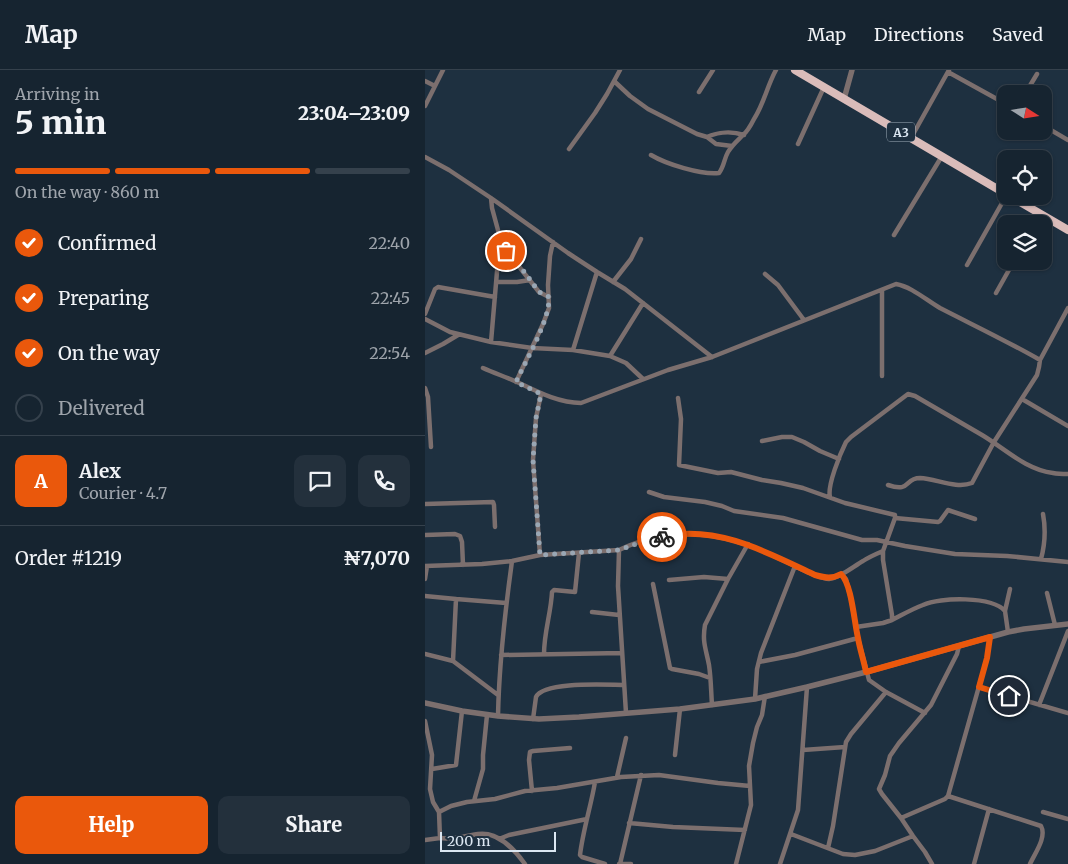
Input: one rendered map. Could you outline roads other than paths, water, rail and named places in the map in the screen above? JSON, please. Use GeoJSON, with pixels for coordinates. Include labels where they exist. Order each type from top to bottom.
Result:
{"type":"FeatureCollection","features":[{"type":"Feature","properties":{"kind":"highway","name":"A3"},"geometry":{"type":"LineString","coordinates":[[795,70],[997,190]]}},
{"type":"Feature","properties":{"kind":"highway","name":"A3"},"geometry":{"type":"LineString","coordinates":[[1024,205],[1068,230]]}},
{"type":"Feature","properties":{"kind":"street"},"geometry":{"type":"LineString","coordinates":[[425,106],[443,70]]}},
{"type":"Feature","properties":{"kind":"street"},"geometry":{"type":"LineString","coordinates":[[569,149],[595,113],[620,70]]}},
{"type":"Feature","properties":{"kind":"street"},"geometry":{"type":"LineString","coordinates":[[699,92],[713,70]]}},
{"type":"Feature","properties":{"kind":"street"},"geometry":{"type":"LineString","coordinates":[[651,155],[691,170],[715,174],[720,172],[732,146],[744,135],[755,118],[776,70]]}},
{"type":"Feature","properties":{"kind":"street"},"geometry":{"type":"LineString","coordinates":[[844,99],[852,70]]}},
{"type":"Feature","properties":{"kind":"street"},"geometry":{"type":"LineString","coordinates":[[911,138],[948,71],[997,99]]}},
{"type":"Feature","properties":{"kind":"street"},"geometry":{"type":"LineString","coordinates":[[1030,85],[1037,74]]}},
{"type":"Feature","properties":{"kind":"street"},"geometry":{"type":"LineString","coordinates":[[425,81],[435,86]]}},
{"type":"Feature","properties":{"kind":"street"},"geometry":{"type":"LineString","coordinates":[[614,81],[648,109],[700,136],[707,137],[727,132],[744,135]]}},
{"type":"Feature","properties":{"kind":"street"},"geometry":{"type":"LineString","coordinates":[[798,144],[824,87]]}},
{"type":"Feature","properties":{"kind":"street"},"geometry":{"type":"LineString","coordinates":[[1053,131],[1068,140]]}},
{"type":"Feature","properties":{"kind":"street"},"geometry":{"type":"LineString","coordinates":[[707,137],[716,144],[732,146]]}},
{"type":"Feature","properties":{"kind":"street"},"geometry":{"type":"LineString","coordinates":[[894,235],[942,156]]}},
{"type":"Feature","properties":{"kind":"street"},"geometry":{"type":"LineString","coordinates":[[425,164],[426,157],[491,198],[597,272],[625,289],[712,357]]}},
{"type":"Feature","properties":{"kind":"street"},"geometry":{"type":"LineString","coordinates":[[491,198],[492,208],[503,245],[539,292],[549,297]]}},
{"type":"Feature","properties":{"kind":"street"},"geometry":{"type":"LineString","coordinates":[[967,265],[1002,205]]}},
{"type":"Feature","properties":{"kind":"street"},"geometry":{"type":"LineString","coordinates":[[613,282],[631,259],[641,239]]}},
{"type":"Feature","properties":{"kind":"street"},"geometry":{"type":"LineString","coordinates":[[516,382],[549,308],[548,285],[553,242]]}},
{"type":"Feature","properties":{"kind":"street"},"geometry":{"type":"LineString","coordinates":[[491,342],[498,260],[503,245]]}},
{"type":"Feature","properties":{"kind":"street"},"geometry":{"type":"LineString","coordinates":[[996,293],[1009,270]]}},
{"type":"Feature","properties":{"kind":"street"},"geometry":{"type":"LineString","coordinates":[[573,350],[597,272]]}},
{"type":"Feature","properties":{"kind":"street"},"geometry":{"type":"LineString","coordinates":[[765,274],[777,285],[804,320]]}},
{"type":"Feature","properties":{"kind":"street"},"geometry":{"type":"LineString","coordinates":[[496,282],[529,280]]}},
{"type":"Feature","properties":{"kind":"street"},"geometry":{"type":"LineString","coordinates":[[483,368],[541,394],[574,403],[581,402],[683,365],[712,357],[896,284],[1039,360]]}},
{"type":"Feature","properties":{"kind":"street"},"geometry":{"type":"LineString","coordinates":[[425,314],[435,289],[438,287],[495,297]]}},
{"type":"Feature","properties":{"kind":"street"},"geometry":{"type":"LineString","coordinates":[[882,290],[882,376]]}},
{"type":"Feature","properties":{"kind":"street"},"geometry":{"type":"LineString","coordinates":[[610,356],[643,303]]}},
{"type":"Feature","properties":{"kind":"street"},"geometry":{"type":"LineString","coordinates":[[888,485],[902,488],[913,479],[919,478],[960,485],[972,483],[994,442],[1037,375],[1039,360],[1068,308]]}},
{"type":"Feature","properties":{"kind":"street"},"geometry":{"type":"LineString","coordinates":[[425,319],[458,335],[491,342],[532,348],[573,350],[610,356],[626,363],[643,379]]}},
{"type":"Feature","properties":{"kind":"street"},"geometry":{"type":"LineString","coordinates":[[425,352],[458,335]]}},
{"type":"Feature","properties":{"kind":"street"},"geometry":{"type":"LineString","coordinates":[[425,388],[429,406],[431,447]]}},
{"type":"Feature","properties":{"kind":"street"},"geometry":{"type":"LineString","coordinates":[[540,555],[533,460],[536,418],[541,394]]}},
{"type":"Feature","properties":{"kind":"street"},"geometry":{"type":"LineString","coordinates":[[830,497],[830,483],[846,442],[908,394],[915,396],[994,442],[1034,468],[1052,473],[1068,474]]}},
{"type":"Feature","properties":{"kind":"street"},"geometry":{"type":"LineString","coordinates":[[678,398],[681,419],[679,465],[718,473],[731,472],[803,488],[835,500],[896,516],[883,550],[892,615],[891,620]]}},
{"type":"Feature","properties":{"kind":"street"},"geometry":{"type":"LineString","coordinates":[[1022,399],[1068,426]]}},
{"type":"Feature","properties":{"kind":"street"},"geometry":{"type":"LineString","coordinates":[[762,440],[792,437],[820,452],[839,459]]}},
{"type":"Feature","properties":{"kind":"street"},"geometry":{"type":"LineString","coordinates":[[649,492],[664,497],[705,502],[734,511],[783,518],[862,540],[877,540],[955,554],[1007,556],[1068,562]]}},
{"type":"Feature","properties":{"kind":"street"},"geometry":{"type":"LineString","coordinates":[[425,504],[493,502],[495,505],[495,527]]}},
{"type":"Feature","properties":{"kind":"street"},"geometry":{"type":"LineString","coordinates":[[895,518],[938,522],[941,521],[948,510],[975,519]]}},
{"type":"Feature","properties":{"kind":"street"},"geometry":{"type":"LineString","coordinates":[[1041,559],[1045,536],[1043,514]]}},
{"type":"Feature","properties":{"kind":"street"},"geometry":{"type":"LineString","coordinates":[[425,535],[455,534],[460,536],[463,565]]}},
{"type":"Feature","properties":{"kind":"street"},"geometry":{"type":"LineString","coordinates":[[425,579],[426,566],[463,565],[511,561],[540,555],[619,550],[671,535],[712,536],[748,544],[795,566],[830,579],[883,550]]}},
{"type":"Feature","properties":{"kind":"street"},"geometry":{"type":"LineString","coordinates":[[712,705],[709,664],[703,641],[705,625],[748,544]]}},
{"type":"Feature","properties":{"kind":"street"},"geometry":{"type":"LineString","coordinates":[[619,550],[617,586],[626,713]]}},
{"type":"Feature","properties":{"kind":"street"},"geometry":{"type":"LineString","coordinates":[[544,654],[544,639],[552,592],[554,590],[575,592],[579,553]]}},
{"type":"Feature","properties":{"kind":"street"},"geometry":{"type":"LineString","coordinates":[[498,716],[501,655],[511,561]]}},
{"type":"Feature","properties":{"kind":"street"},"geometry":{"type":"LineString","coordinates":[[755,699],[757,669],[764,644],[795,566]]}},
{"type":"Feature","properties":{"kind":"street"},"geometry":{"type":"LineString","coordinates":[[845,578],[850,569]]}},
{"type":"Feature","properties":{"kind":"street"},"geometry":{"type":"LineString","coordinates":[[841,574],[845,578],[851,599],[858,638],[869,680],[886,692],[925,713]]}},
{"type":"Feature","properties":{"kind":"street"},"geometry":{"type":"LineString","coordinates":[[669,580],[704,577],[728,579]]}},
{"type":"Feature","properties":{"kind":"street"},"geometry":{"type":"LineString","coordinates":[[653,584],[670,668],[710,678]]}},
{"type":"Feature","properties":{"kind":"street"},"geometry":{"type":"LineString","coordinates":[[1007,632],[1005,611],[1010,589]]}},
{"type":"Feature","properties":{"kind":"street"},"geometry":{"type":"LineString","coordinates":[[1047,593],[1055,625]]}},
{"type":"Feature","properties":{"kind":"street"},"geometry":{"type":"LineString","coordinates":[[425,596],[506,603]]}},
{"type":"Feature","properties":{"kind":"street"},"geometry":{"type":"LineString","coordinates":[[453,662],[456,599]]}},
{"type":"Feature","properties":{"kind":"street"},"geometry":{"type":"LineString","coordinates":[[856,627],[883,623],[934,601],[983,601],[994,603],[1005,611]]}},
{"type":"Feature","properties":{"kind":"street"},"geometry":{"type":"LineString","coordinates":[[592,612],[619,615]]}},
{"type":"Feature","properties":{"kind":"street"},"geometry":{"type":"LineString","coordinates":[[425,704],[487,715],[533,718],[579,717],[712,705],[755,699],[807,687],[1007,632],[1068,624]]}},
{"type":"Feature","properties":{"kind":"street"},"geometry":{"type":"LineString","coordinates":[[1039,705],[1068,631]]}},
{"type":"Feature","properties":{"kind":"street"},"geometry":{"type":"LineString","coordinates":[[901,818],[941,801],[948,796],[987,658],[990,637]]}},
{"type":"Feature","properties":{"kind":"street"},"geometry":{"type":"LineString","coordinates":[[759,662],[795,655],[858,638]]}},
{"type":"Feature","properties":{"kind":"street"},"geometry":{"type":"LineString","coordinates":[[932,864],[901,818],[882,794],[879,786],[885,775],[890,756],[931,705],[951,668],[959,646]]}},
{"type":"Feature","properties":{"kind":"street"},"geometry":{"type":"LineString","coordinates":[[501,655],[622,653]]}},
{"type":"Feature","properties":{"kind":"street"},"geometry":{"type":"LineString","coordinates":[[425,654],[453,662],[498,695]]}},
{"type":"Feature","properties":{"kind":"street"},"geometry":{"type":"LineString","coordinates":[[533,718],[537,694],[543,691],[566,686],[624,685]]}},
{"type":"Feature","properties":{"kind":"street"},"geometry":{"type":"LineString","coordinates":[[780,864],[799,810],[807,687]]}},
{"type":"Feature","properties":{"kind":"street"},"geometry":{"type":"LineString","coordinates":[[979,687],[1068,713]]}},
{"type":"Feature","properties":{"kind":"street"},"geometry":{"type":"LineString","coordinates":[[828,848],[847,740],[886,692]]}},
{"type":"Feature","properties":{"kind":"street"},"geometry":{"type":"LineString","coordinates":[[736,864],[751,806],[749,766],[765,696]]}},
{"type":"Feature","properties":{"kind":"street"},"geometry":{"type":"LineString","coordinates":[[675,755],[679,709]]}},
{"type":"Feature","properties":{"kind":"street"},"geometry":{"type":"LineString","coordinates":[[432,769],[456,766],[462,711]]}},
{"type":"Feature","properties":{"kind":"street"},"geometry":{"type":"LineString","coordinates":[[474,801],[483,768],[487,715]]}},
{"type":"Feature","properties":{"kind":"street"},"geometry":{"type":"LineString","coordinates":[[425,721],[431,750],[430,789],[434,805],[439,812],[439,838]]}},
{"type":"Feature","properties":{"kind":"street"},"geometry":{"type":"LineString","coordinates":[[617,777],[626,738]]}},
{"type":"Feature","properties":{"kind":"street"},"geometry":{"type":"LineString","coordinates":[[532,791],[530,752],[570,748]]}},
{"type":"Feature","properties":{"kind":"street"},"geometry":{"type":"LineString","coordinates":[[803,750],[845,748]]}},
{"type":"Feature","properties":{"kind":"street"},"geometry":{"type":"LineString","coordinates":[[631,864],[619,864],[641,775]]}},
{"type":"Feature","properties":{"kind":"street"},"geometry":{"type":"LineString","coordinates":[[439,812],[451,806],[467,802],[495,799],[617,777],[659,775],[750,786]]}},
{"type":"Feature","properties":{"kind":"street"},"geometry":{"type":"LineString","coordinates":[[595,782],[592,801],[585,821],[580,855],[605,864]]}},
{"type":"Feature","properties":{"kind":"street"},"geometry":{"type":"LineString","coordinates":[[948,796],[1041,826],[1043,832],[1042,839],[1030,864]]}},
{"type":"Feature","properties":{"kind":"street"},"geometry":{"type":"LineString","coordinates":[[974,864],[989,809]]}},
{"type":"Feature","properties":{"kind":"street"},"geometry":{"type":"LineString","coordinates":[[1043,812],[1068,819]]}},
{"type":"Feature","properties":{"kind":"street"},"geometry":{"type":"LineString","coordinates":[[499,839],[509,835],[585,821]]}},
{"type":"Feature","properties":{"kind":"street"},"geometry":{"type":"LineString","coordinates":[[629,823],[745,830]]}},
{"type":"Feature","properties":{"kind":"street"},"geometry":{"type":"LineString","coordinates":[[425,840],[464,837],[480,833],[486,834],[507,843],[525,864]]}},
{"type":"Feature","properties":{"kind":"street"},"geometry":{"type":"LineString","coordinates":[[791,834],[843,854],[855,856],[913,836]]}}]}
